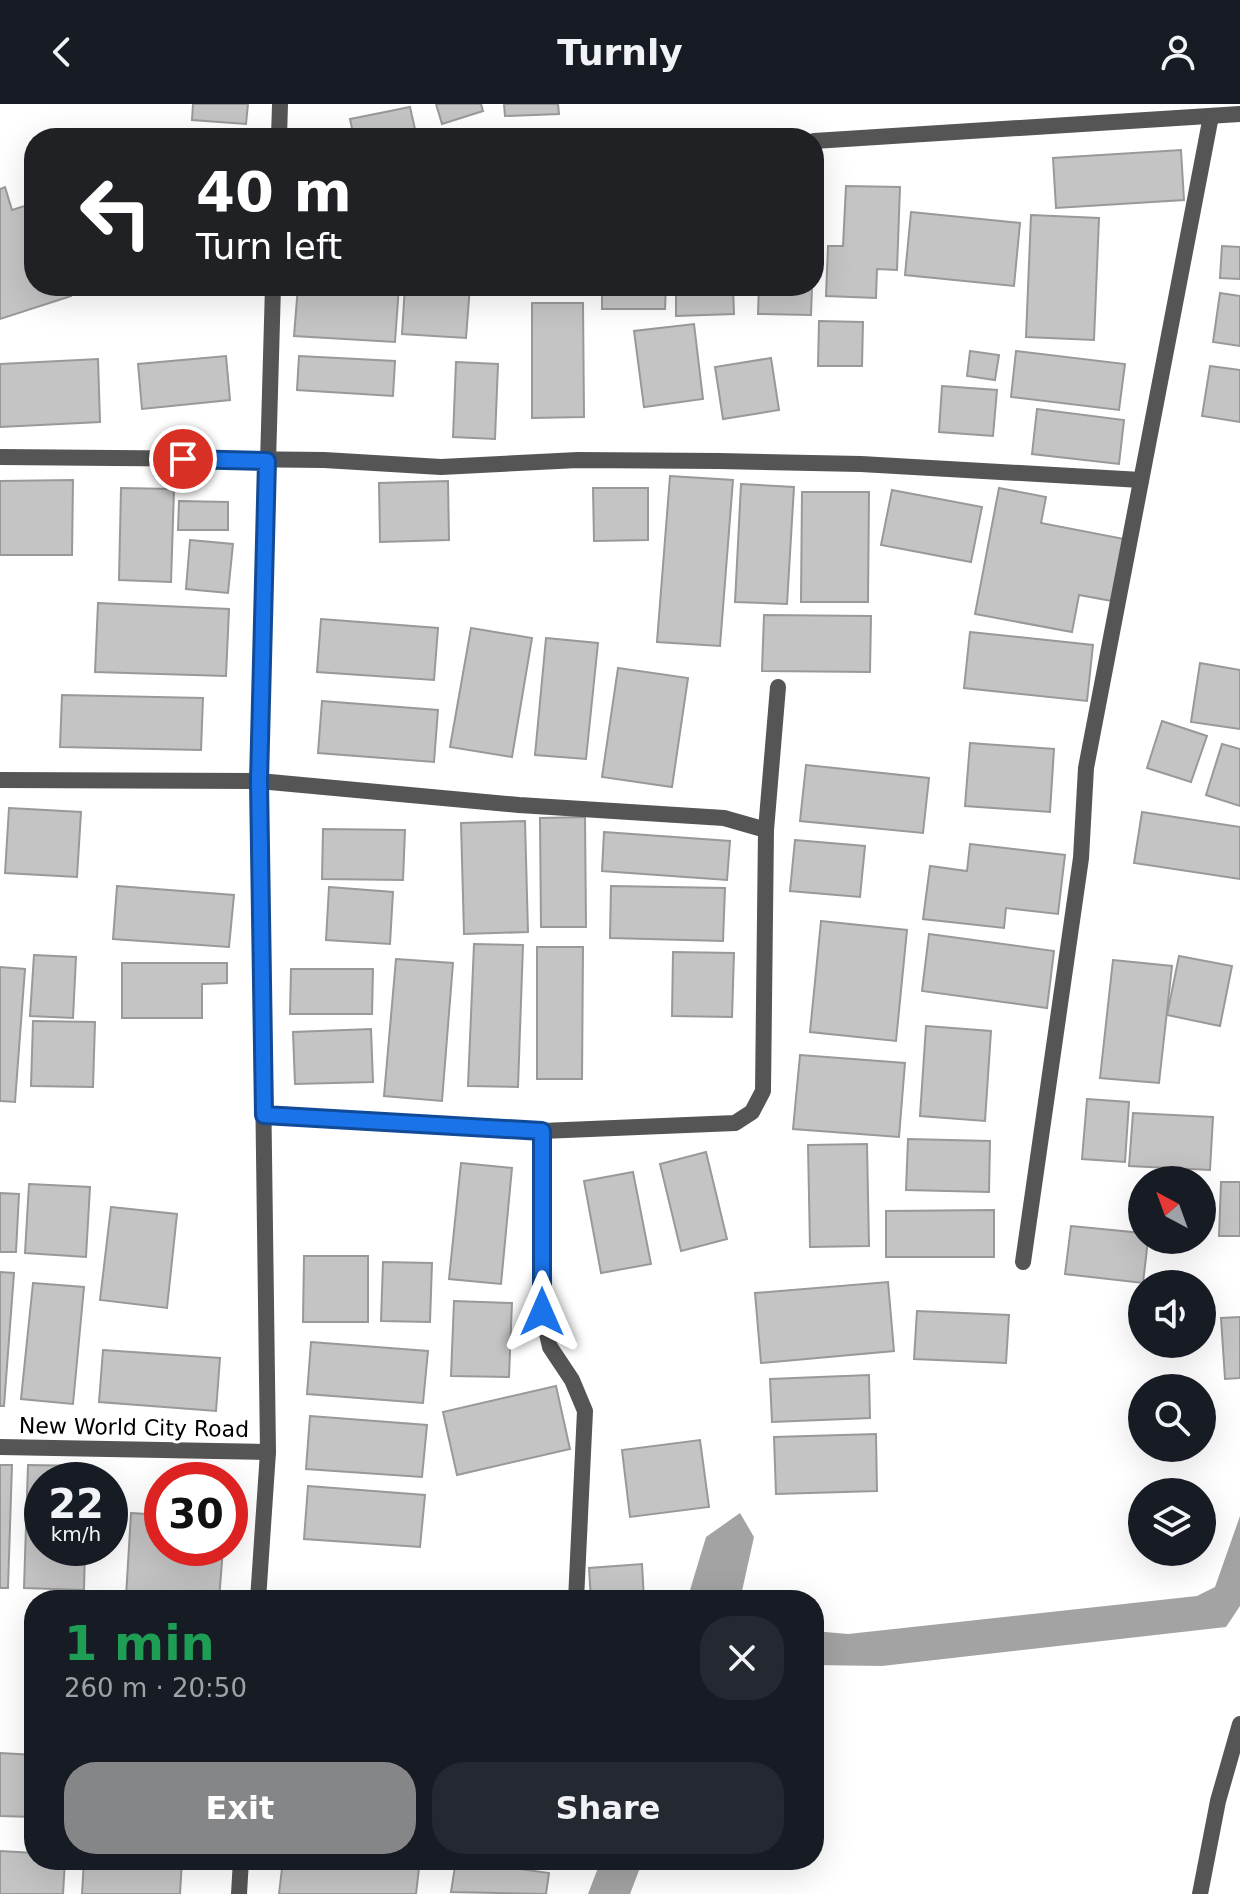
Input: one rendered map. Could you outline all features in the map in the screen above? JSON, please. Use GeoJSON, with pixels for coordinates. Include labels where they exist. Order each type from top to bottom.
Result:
{"type":"FeatureCollection","features":[{"type":"Feature","properties":{"kind":"street"},"geometry":{"type":"LineString","coordinates":[[279,128],[280,104]]}},
{"type":"Feature","properties":{"kind":"street"},"geometry":{"type":"LineString","coordinates":[[824,140],[1240,114]]}},
{"type":"Feature","properties":{"kind":"street"},"geometry":{"type":"LineString","coordinates":[[1023,1262],[1081,858],[1086,768],[1211,116]]}},
{"type":"Feature","properties":{"kind":"street"},"geometry":{"type":"LineString","coordinates":[[259,1590],[268,1452],[259,781],[273,296]]}},
{"type":"Feature","properties":{"kind":"street"},"geometry":{"type":"LineString","coordinates":[[0,457],[324,460],[441,467],[578,460],[719,461],[861,464],[1141,480]]}},
{"type":"Feature","properties":{"kind":"street"},"geometry":{"type":"LineString","coordinates":[[264,1115],[542,1131],[735,1123],[752,1112],[763,1091],[766,830],[778,687]]}},
{"type":"Feature","properties":{"kind":"street"},"geometry":{"type":"LineString","coordinates":[[0,780],[259,781],[519,805],[724,818],[766,830]]}},
{"type":"Feature","properties":{"kind":"street"},"geometry":{"type":"LineString","coordinates":[[542,1131],[542,1312],[550,1347],[572,1380],[585,1411],[576,1590]]}},
{"type":"Feature","properties":{"kind":"street","name":"New World City Road"},"geometry":{"type":"LineString","coordinates":[[0,1447],[268,1452]]}},
{"type":"Feature","properties":{"kind":"street"},"geometry":{"type":"LineString","coordinates":[[1200,1894],[1218,1801],[1240,1724]]}},
{"type":"Feature","properties":{"kind":"street"},"geometry":{"type":"LineString","coordinates":[[239,1894],[240,1870]]}},
{"type":"Feature","properties":{"kind":"shaded area"},"geometry":{"type":"Polygon","coordinates":[[[740,1513],[754,1537],[742,1590],[690,1590],[706,1537],[740,1513]]]}},
{"type":"Feature","properties":{"kind":"shaded area"},"geometry":{"type":"Polygon","coordinates":[[[1240,1516],[1240,1606],[1226,1627],[882,1666],[824,1665],[824,1632],[848,1634],[1197,1596],[1215,1587],[1240,1516]]]}},
{"type":"Feature","properties":{"kind":"shaded area"},"geometry":{"type":"Polygon","coordinates":[[[597,1870],[639,1870],[630,1894],[588,1894],[597,1870]]]}},
{"type":"Feature","properties":{"kind":"building"},"geometry":{"type":"Polygon","coordinates":[[[193,104],[248,104],[246,124],[192,120],[193,104]]]}},
{"type":"Feature","properties":{"kind":"building"},"geometry":{"type":"Polygon","coordinates":[[[436,104],[481,104],[483,111],[442,124],[436,104]]]}},
{"type":"Feature","properties":{"kind":"building"},"geometry":{"type":"Polygon","coordinates":[[[504,104],[558,104],[559,114],[505,116],[504,104]]]}},
{"type":"Feature","properties":{"kind":"building"},"geometry":{"type":"Polygon","coordinates":[[[410,107],[415,128],[352,128],[350,119],[410,107]]]}},
{"type":"Feature","properties":{"kind":"building"},"geometry":{"type":"Polygon","coordinates":[[[1181,150],[1184,200],[1056,208],[1053,158],[1181,150]]]}},
{"type":"Feature","properties":{"kind":"building"},"geometry":{"type":"Polygon","coordinates":[[[846,186],[900,187],[897,270],[877,269],[876,298],[826,296],[828,246],[843,246],[846,186]]]}},
{"type":"Feature","properties":{"kind":"building"},"geometry":{"type":"Polygon","coordinates":[[[5,187],[12,210],[24,206],[24,296],[71,296],[0,319],[0,189],[5,187]]]}},
{"type":"Feature","properties":{"kind":"building"},"geometry":{"type":"Polygon","coordinates":[[[911,212],[1020,223],[1014,286],[905,275],[911,212]]]}},
{"type":"Feature","properties":{"kind":"building"},"geometry":{"type":"Polygon","coordinates":[[[1031,215],[1099,218],[1094,340],[1026,337],[1031,215]]]}},
{"type":"Feature","properties":{"kind":"building"},"geometry":{"type":"Polygon","coordinates":[[[1222,246],[1240,247],[1240,279],[1220,278],[1222,246]]]}},
{"type":"Feature","properties":{"kind":"building"},"geometry":{"type":"Polygon","coordinates":[[[1220,293],[1240,296],[1240,346],[1213,342],[1220,293]]]}},
{"type":"Feature","properties":{"kind":"building"},"geometry":{"type":"Polygon","coordinates":[[[297,296],[398,296],[395,342],[294,336],[297,296]]]}},
{"type":"Feature","properties":{"kind":"building"},"geometry":{"type":"Polygon","coordinates":[[[404,296],[469,296],[466,338],[402,334],[404,296]]]}},
{"type":"Feature","properties":{"kind":"building"},"geometry":{"type":"Polygon","coordinates":[[[602,296],[666,296],[665,309],[602,309],[602,296]]]}},
{"type":"Feature","properties":{"kind":"building"},"geometry":{"type":"Polygon","coordinates":[[[676,296],[733,296],[734,314],[676,316],[676,296]]]}},
{"type":"Feature","properties":{"kind":"building"},"geometry":{"type":"Polygon","coordinates":[[[759,296],[812,296],[811,315],[758,314],[759,296]]]}},
{"type":"Feature","properties":{"kind":"building"},"geometry":{"type":"Polygon","coordinates":[[[532,303],[583,303],[584,417],[532,418],[532,303]]]}},
{"type":"Feature","properties":{"kind":"building"},"geometry":{"type":"Polygon","coordinates":[[[819,321],[863,322],[862,366],[818,366],[819,321]]]}},
{"type":"Feature","properties":{"kind":"building"},"geometry":{"type":"Polygon","coordinates":[[[694,324],[703,399],[644,407],[634,331],[694,324]]]}},
{"type":"Feature","properties":{"kind":"building"},"geometry":{"type":"Polygon","coordinates":[[[970,351],[999,355],[995,380],[967,376],[970,351]]]}},
{"type":"Feature","properties":{"kind":"building"},"geometry":{"type":"Polygon","coordinates":[[[1016,351],[1125,364],[1119,410],[1011,397],[1016,351]]]}},
{"type":"Feature","properties":{"kind":"building"},"geometry":{"type":"Polygon","coordinates":[[[226,356],[230,400],[142,409],[138,364],[226,356]]]}},
{"type":"Feature","properties":{"kind":"building"},"geometry":{"type":"Polygon","coordinates":[[[299,356],[395,361],[393,396],[297,390],[299,356]]]}},
{"type":"Feature","properties":{"kind":"building"},"geometry":{"type":"Polygon","coordinates":[[[771,358],[779,410],[723,419],[715,367],[771,358]]]}},
{"type":"Feature","properties":{"kind":"building"},"geometry":{"type":"Polygon","coordinates":[[[98,359],[100,422],[0,427],[0,364],[98,359]]]}},
{"type":"Feature","properties":{"kind":"building"},"geometry":{"type":"Polygon","coordinates":[[[456,362],[498,364],[495,439],[453,437],[456,362]]]}},
{"type":"Feature","properties":{"kind":"building"},"geometry":{"type":"Polygon","coordinates":[[[1210,366],[1240,370],[1240,422],[1202,416],[1210,366]]]}},
{"type":"Feature","properties":{"kind":"building"},"geometry":{"type":"Polygon","coordinates":[[[942,386],[997,390],[993,436],[939,432],[942,386]]]}},
{"type":"Feature","properties":{"kind":"building"},"geometry":{"type":"Polygon","coordinates":[[[1037,409],[1124,420],[1119,464],[1032,454],[1037,409]]]}},
{"type":"Feature","properties":{"kind":"building"},"geometry":{"type":"Polygon","coordinates":[[[670,476],[733,480],[720,646],[657,642],[670,476]]]}},
{"type":"Feature","properties":{"kind":"building"},"geometry":{"type":"Polygon","coordinates":[[[73,480],[72,555],[0,555],[0,481],[73,480]]]}},
{"type":"Feature","properties":{"kind":"building"},"geometry":{"type":"Polygon","coordinates":[[[448,481],[449,540],[380,542],[379,483],[448,481]]]}},
{"type":"Feature","properties":{"kind":"building"},"geometry":{"type":"Polygon","coordinates":[[[741,484],[794,487],[787,604],[735,602],[741,484]]]}},
{"type":"Feature","properties":{"kind":"building"},"geometry":{"type":"Polygon","coordinates":[[[121,488],[174,489],[171,582],[119,580],[121,488]]]}},
{"type":"Feature","properties":{"kind":"building"},"geometry":{"type":"Polygon","coordinates":[[[593,488],[648,488],[648,540],[594,541],[593,488]]]}},
{"type":"Feature","properties":{"kind":"building"},"geometry":{"type":"Polygon","coordinates":[[[999,488],[1046,497],[1041,523],[1124,539],[1112,601],[1079,595],[1072,632],[975,614],[999,488]]]}},
{"type":"Feature","properties":{"kind":"building"},"geometry":{"type":"Polygon","coordinates":[[[892,490],[982,507],[971,562],[881,545],[892,490]]]}},
{"type":"Feature","properties":{"kind":"building"},"geometry":{"type":"Polygon","coordinates":[[[802,492],[869,492],[868,602],[801,602],[802,492]]]}},
{"type":"Feature","properties":{"kind":"building"},"geometry":{"type":"Polygon","coordinates":[[[179,501],[228,502],[228,530],[178,530],[179,501]]]}},
{"type":"Feature","properties":{"kind":"building"},"geometry":{"type":"Polygon","coordinates":[[[190,540],[233,544],[228,593],[186,589],[190,540]]]}},
{"type":"Feature","properties":{"kind":"building"},"geometry":{"type":"Polygon","coordinates":[[[98,603],[229,609],[226,676],[95,672],[98,603]]]}},
{"type":"Feature","properties":{"kind":"building"},"geometry":{"type":"Polygon","coordinates":[[[764,615],[871,616],[870,672],[762,671],[764,615]]]}},
{"type":"Feature","properties":{"kind":"building"},"geometry":{"type":"Polygon","coordinates":[[[321,619],[438,628],[434,680],[317,672],[321,619]]]}},
{"type":"Feature","properties":{"kind":"building"},"geometry":{"type":"Polygon","coordinates":[[[471,628],[532,638],[512,757],[450,747],[471,628]]]}},
{"type":"Feature","properties":{"kind":"building"},"geometry":{"type":"Polygon","coordinates":[[[970,632],[1093,645],[1087,701],[964,688],[970,632]]]}},
{"type":"Feature","properties":{"kind":"building"},"geometry":{"type":"Polygon","coordinates":[[[546,638],[598,643],[586,759],[535,755],[546,638]]]}},
{"type":"Feature","properties":{"kind":"building"},"geometry":{"type":"Polygon","coordinates":[[[1200,663],[1240,670],[1240,729],[1191,722],[1200,663]]]}},
{"type":"Feature","properties":{"kind":"building"},"geometry":{"type":"Polygon","coordinates":[[[618,668],[688,678],[672,787],[602,777],[618,668]]]}},
{"type":"Feature","properties":{"kind":"building"},"geometry":{"type":"Polygon","coordinates":[[[62,695],[203,698],[201,750],[60,747],[62,695]]]}},
{"type":"Feature","properties":{"kind":"building"},"geometry":{"type":"Polygon","coordinates":[[[322,701],[438,710],[434,762],[318,753],[322,701]]]}},
{"type":"Feature","properties":{"kind":"building"},"geometry":{"type":"Polygon","coordinates":[[[1162,721],[1207,736],[1191,782],[1147,768],[1162,721]]]}},
{"type":"Feature","properties":{"kind":"building"},"geometry":{"type":"Polygon","coordinates":[[[970,743],[1054,749],[1050,812],[965,806],[970,743]]]}},
{"type":"Feature","properties":{"kind":"building"},"geometry":{"type":"Polygon","coordinates":[[[1222,744],[1240,749],[1240,806],[1206,795],[1222,744]]]}},
{"type":"Feature","properties":{"kind":"building"},"geometry":{"type":"Polygon","coordinates":[[[806,765],[929,778],[923,833],[800,821],[806,765]]]}},
{"type":"Feature","properties":{"kind":"building"},"geometry":{"type":"Polygon","coordinates":[[[9,808],[81,812],[77,877],[5,873],[9,808]]]}},
{"type":"Feature","properties":{"kind":"building"},"geometry":{"type":"Polygon","coordinates":[[[1142,812],[1240,827],[1240,879],[1134,863],[1142,812]]]}},
{"type":"Feature","properties":{"kind":"building"},"geometry":{"type":"Polygon","coordinates":[[[585,817],[586,927],[541,927],[540,818],[585,817]]]}},
{"type":"Feature","properties":{"kind":"building"},"geometry":{"type":"Polygon","coordinates":[[[525,821],[528,932],[464,934],[461,823],[525,821]]]}},
{"type":"Feature","properties":{"kind":"building"},"geometry":{"type":"Polygon","coordinates":[[[323,829],[405,830],[403,880],[322,879],[323,829]]]}},
{"type":"Feature","properties":{"kind":"building"},"geometry":{"type":"Polygon","coordinates":[[[604,832],[730,841],[727,880],[602,871],[604,832]]]}},
{"type":"Feature","properties":{"kind":"building"},"geometry":{"type":"Polygon","coordinates":[[[795,840],[865,846],[860,897],[790,891],[795,840]]]}},
{"type":"Feature","properties":{"kind":"building"},"geometry":{"type":"Polygon","coordinates":[[[970,844],[1065,855],[1058,914],[1006,908],[1004,928],[923,919],[930,866],[967,871],[970,844]]]}},
{"type":"Feature","properties":{"kind":"building"},"geometry":{"type":"Polygon","coordinates":[[[117,886],[234,895],[229,947],[113,939],[117,886]]]}},
{"type":"Feature","properties":{"kind":"building"},"geometry":{"type":"Polygon","coordinates":[[[611,886],[725,888],[723,941],[610,938],[611,886]]]}},
{"type":"Feature","properties":{"kind":"building"},"geometry":{"type":"Polygon","coordinates":[[[329,887],[393,892],[390,944],[326,940],[329,887]]]}},
{"type":"Feature","properties":{"kind":"building"},"geometry":{"type":"Polygon","coordinates":[[[821,921],[907,930],[896,1041],[810,1032],[821,921]]]}},
{"type":"Feature","properties":{"kind":"building"},"geometry":{"type":"Polygon","coordinates":[[[929,934],[1054,951],[1047,1008],[922,991],[929,934]]]}},
{"type":"Feature","properties":{"kind":"building"},"geometry":{"type":"Polygon","coordinates":[[[474,944],[523,945],[518,1087],[468,1086],[474,944]]]}},
{"type":"Feature","properties":{"kind":"building"},"geometry":{"type":"Polygon","coordinates":[[[537,947],[583,947],[582,1079],[537,1079],[537,947]]]}},
{"type":"Feature","properties":{"kind":"building"},"geometry":{"type":"Polygon","coordinates":[[[673,952],[734,953],[732,1017],[672,1016],[673,952]]]}},
{"type":"Feature","properties":{"kind":"building"},"geometry":{"type":"Polygon","coordinates":[[[34,955],[76,957],[73,1018],[30,1016],[34,955]]]}},
{"type":"Feature","properties":{"kind":"building"},"geometry":{"type":"Polygon","coordinates":[[[1179,956],[1232,966],[1220,1026],[1167,1015],[1179,956]]]}},
{"type":"Feature","properties":{"kind":"building"},"geometry":{"type":"Polygon","coordinates":[[[396,959],[453,963],[442,1101],[384,1096],[396,959]]]}},
{"type":"Feature","properties":{"kind":"building"},"geometry":{"type":"Polygon","coordinates":[[[1113,960],[1172,966],[1159,1083],[1100,1078],[1113,960]]]}},
{"type":"Feature","properties":{"kind":"building"},"geometry":{"type":"Polygon","coordinates":[[[122,963],[227,963],[227,983],[202,984],[202,1018],[122,1018],[122,963]]]}},
{"type":"Feature","properties":{"kind":"building"},"geometry":{"type":"Polygon","coordinates":[[[0,967],[25,969],[15,1102],[0,1101],[0,967]]]}},
{"type":"Feature","properties":{"kind":"building"},"geometry":{"type":"Polygon","coordinates":[[[291,969],[373,969],[372,1014],[290,1014],[291,969]]]}},
{"type":"Feature","properties":{"kind":"building"},"geometry":{"type":"Polygon","coordinates":[[[33,1021],[95,1022],[93,1087],[31,1086],[33,1021]]]}},
{"type":"Feature","properties":{"kind":"building"},"geometry":{"type":"Polygon","coordinates":[[[926,1026],[991,1031],[985,1121],[920,1116],[926,1026]]]}},
{"type":"Feature","properties":{"kind":"building"},"geometry":{"type":"Polygon","coordinates":[[[371,1029],[373,1082],[295,1084],[293,1032],[371,1029]]]}},
{"type":"Feature","properties":{"kind":"building"},"geometry":{"type":"Polygon","coordinates":[[[800,1055],[905,1063],[899,1137],[793,1129],[800,1055]]]}},
{"type":"Feature","properties":{"kind":"building"},"geometry":{"type":"Polygon","coordinates":[[[1087,1099],[1129,1102],[1125,1162],[1082,1159],[1087,1099]]]}},
{"type":"Feature","properties":{"kind":"building"},"geometry":{"type":"Polygon","coordinates":[[[1133,1113],[1213,1117],[1210,1166],[1129,1166],[1133,1113]]]}},
{"type":"Feature","properties":{"kind":"building"},"geometry":{"type":"Polygon","coordinates":[[[908,1139],[990,1141],[989,1192],[906,1190],[908,1139]]]}},
{"type":"Feature","properties":{"kind":"building"},"geometry":{"type":"Polygon","coordinates":[[[867,1144],[869,1246],[810,1247],[808,1145],[867,1144]]]}},
{"type":"Feature","properties":{"kind":"building"},"geometry":{"type":"Polygon","coordinates":[[[706,1152],[727,1239],[681,1251],[660,1164],[706,1152]]]}},
{"type":"Feature","properties":{"kind":"building"},"geometry":{"type":"Polygon","coordinates":[[[461,1163],[512,1168],[501,1284],[449,1279],[461,1163]]]}},
{"type":"Feature","properties":{"kind":"building"},"geometry":{"type":"Polygon","coordinates":[[[633,1172],[651,1264],[601,1273],[584,1181],[633,1172]]]}},
{"type":"Feature","properties":{"kind":"building"},"geometry":{"type":"Polygon","coordinates":[[[1221,1182],[1240,1182],[1240,1236],[1219,1236],[1221,1182]]]}},
{"type":"Feature","properties":{"kind":"building"},"geometry":{"type":"Polygon","coordinates":[[[29,1184],[90,1187],[86,1257],[25,1253],[29,1184]]]}},
{"type":"Feature","properties":{"kind":"building"},"geometry":{"type":"Polygon","coordinates":[[[0,1193],[19,1194],[16,1252],[0,1252],[0,1193]]]}},
{"type":"Feature","properties":{"kind":"building"},"geometry":{"type":"Polygon","coordinates":[[[111,1207],[177,1214],[167,1308],[100,1300],[111,1207]]]}},
{"type":"Feature","properties":{"kind":"building"},"geometry":{"type":"Polygon","coordinates":[[[994,1210],[994,1257],[886,1257],[886,1211],[994,1210]]]}},
{"type":"Feature","properties":{"kind":"building"},"geometry":{"type":"Polygon","coordinates":[[[1071,1226],[1128,1232],[1128,1254],[1146,1254],[1145,1270],[1128,1270],[1128,1281],[1065,1274],[1071,1226]]]}},
{"type":"Feature","properties":{"kind":"building"},"geometry":{"type":"Polygon","coordinates":[[[304,1256],[368,1256],[368,1322],[303,1322],[304,1256]]]}},
{"type":"Feature","properties":{"kind":"building"},"geometry":{"type":"Polygon","coordinates":[[[383,1262],[432,1263],[430,1322],[381,1321],[383,1262]]]}},
{"type":"Feature","properties":{"kind":"building"},"geometry":{"type":"Polygon","coordinates":[[[0,1272],[14,1273],[4,1406],[0,1406],[0,1272]]]}},
{"type":"Feature","properties":{"kind":"building"},"geometry":{"type":"Polygon","coordinates":[[[888,1282],[894,1351],[761,1363],[755,1293],[888,1282]]]}},
{"type":"Feature","properties":{"kind":"building"},"geometry":{"type":"Polygon","coordinates":[[[33,1283],[84,1287],[73,1404],[21,1399],[33,1283]]]}},
{"type":"Feature","properties":{"kind":"building"},"geometry":{"type":"Polygon","coordinates":[[[454,1301],[512,1303],[509,1377],[451,1376],[454,1301]]]}},
{"type":"Feature","properties":{"kind":"building"},"geometry":{"type":"Polygon","coordinates":[[[917,1311],[1009,1315],[1006,1363],[914,1359],[917,1311]]]}},
{"type":"Feature","properties":{"kind":"building"},"geometry":{"type":"Polygon","coordinates":[[[1240,1317],[1240,1378],[1225,1379],[1221,1318],[1240,1317]]]}},
{"type":"Feature","properties":{"kind":"building"},"geometry":{"type":"Polygon","coordinates":[[[311,1342],[428,1351],[423,1403],[307,1394],[311,1342]]]}},
{"type":"Feature","properties":{"kind":"building"},"geometry":{"type":"Polygon","coordinates":[[[103,1350],[220,1358],[216,1411],[99,1402],[103,1350]]]}},
{"type":"Feature","properties":{"kind":"building"},"geometry":{"type":"Polygon","coordinates":[[[869,1375],[870,1418],[772,1422],[770,1379],[869,1375]]]}},
{"type":"Feature","properties":{"kind":"building"},"geometry":{"type":"Polygon","coordinates":[[[556,1386],[570,1449],[457,1475],[443,1412],[556,1386]]]}},
{"type":"Feature","properties":{"kind":"building"},"geometry":{"type":"Polygon","coordinates":[[[310,1416],[427,1425],[422,1477],[306,1469],[310,1416]]]}},
{"type":"Feature","properties":{"kind":"building"},"geometry":{"type":"Polygon","coordinates":[[[876,1434],[877,1491],[776,1494],[774,1437],[876,1434]]]}},
{"type":"Feature","properties":{"kind":"building"},"geometry":{"type":"Polygon","coordinates":[[[700,1440],[709,1507],[630,1517],[622,1450],[700,1440]]]}},
{"type":"Feature","properties":{"kind":"building"},"geometry":{"type":"Polygon","coordinates":[[[0,1465],[12,1465],[8,1588],[0,1588],[0,1465]]]}},
{"type":"Feature","properties":{"kind":"building"},"geometry":{"type":"Polygon","coordinates":[[[308,1486],[425,1495],[420,1547],[304,1539],[308,1486]]]}},
{"type":"Feature","properties":{"kind":"building"},"geometry":{"type":"Polygon","coordinates":[[[131,1513],[144,1514],[144,1566],[222,1566],[220,1590],[126,1590],[131,1513]]]}},
{"type":"Feature","properties":{"kind":"building"},"geometry":{"type":"Polygon","coordinates":[[[642,1564],[643,1590],[590,1590],[589,1568],[642,1564]]]}},
{"type":"Feature","properties":{"kind":"building"},"geometry":{"type":"Polygon","coordinates":[[[25,1566],[85,1566],[84,1590],[24,1588],[25,1566]]]}},
{"type":"Feature","properties":{"kind":"building"},"geometry":{"type":"Polygon","coordinates":[[[0,1753],[24,1754],[24,1817],[0,1816],[0,1753]]]}},
{"type":"Feature","properties":{"kind":"building"},"geometry":{"type":"Polygon","coordinates":[[[0,1851],[24,1852],[24,1870],[64,1870],[63,1894],[0,1894],[0,1851]]]}},
{"type":"Feature","properties":{"kind":"building"},"geometry":{"type":"Polygon","coordinates":[[[83,1870],[181,1870],[180,1894],[82,1894],[83,1870]]]}},
{"type":"Feature","properties":{"kind":"building"},"geometry":{"type":"Polygon","coordinates":[[[282,1870],[419,1870],[416,1894],[279,1894],[282,1870]]]}},
{"type":"Feature","properties":{"kind":"building"},"geometry":{"type":"Polygon","coordinates":[[[454,1870],[549,1873],[546,1894],[451,1892],[454,1870]]]}},
{"type":"Feature","properties":{"kind":"route"},"geometry":{"type":"LineString","coordinates":[[183,459],[267,461],[259,781],[264,1115],[542,1131],[542,1312]]}}]}
